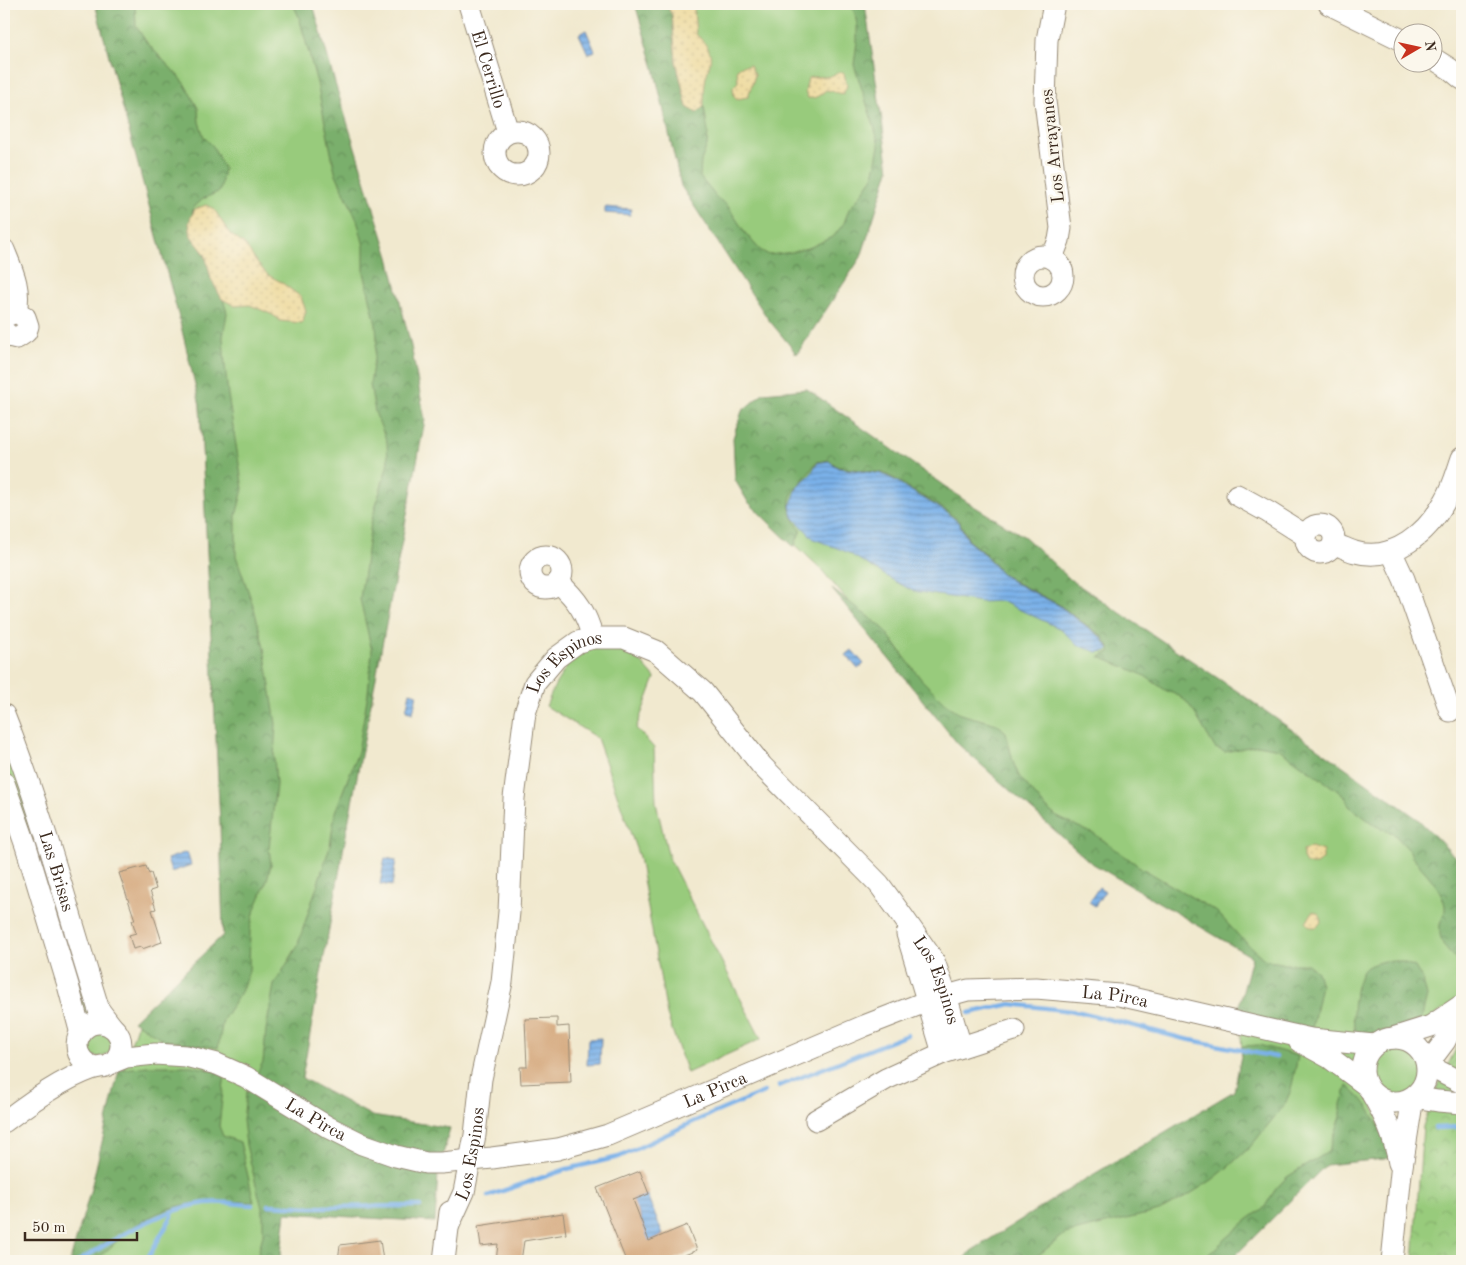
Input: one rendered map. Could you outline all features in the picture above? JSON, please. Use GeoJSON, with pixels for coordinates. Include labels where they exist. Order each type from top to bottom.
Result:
{"type":"FeatureCollection","features":[{"type":"Feature","properties":{"kind":"street","name":"El Cerrillo"},"geometry":{"type":"LineString","coordinates":[[469,4],[508,132]]}},
{"type":"Feature","properties":{"kind":"street","name":"Los Arrayanes"},"geometry":{"type":"LineString","coordinates":[[1052,258],[1059,240],[1061,228],[1045,101],[1046,40],[1054,4]]}},
{"type":"Feature","properties":{"kind":"street"},"geometry":{"type":"LineString","coordinates":[[1329,4],[1394,37]]}},
{"type":"Feature","properties":{"kind":"street"},"geometry":{"type":"LineString","coordinates":[[1444,65],[1462,79]]}},
{"type":"Feature","properties":{"kind":"street"},"geometry":{"type":"LineString","coordinates":[[4,250],[18,284],[19,299],[10,316]]}},
{"type":"Feature","properties":{"kind":"street"},"geometry":{"type":"LineString","coordinates":[[4,331],[13,338],[17,338],[26,332],[28,321],[22,314],[10,316]]}},
{"type":"Feature","properties":{"kind":"street"},"geometry":{"type":"LineString","coordinates":[[1237,495],[1306,536],[1310,528],[1319,524],[1324,525],[1332,530],[1334,544],[1357,553],[1377,554],[1408,544],[1419,536],[1445,501],[1462,458]]}},
{"type":"Feature","properties":{"kind":"street"},"geometry":{"type":"LineString","coordinates":[[1391,551],[1404,579],[1450,712]]}},
{"type":"Feature","properties":{"kind":"street"},"geometry":{"type":"LineString","coordinates":[[558,582],[581,606],[593,638]]}},
{"type":"Feature","properties":{"kind":"street","name":"Los Espinos"},"geometry":{"type":"LineString","coordinates":[[444,1261],[449,1225],[464,1192],[463,1161],[502,982],[509,912],[514,798],[525,713],[535,683],[556,658],[578,642],[593,638],[624,638],[656,651],[703,692],[762,766],[879,884],[934,961],[937,998],[952,1050]]}},
{"type":"Feature","properties":{"kind":"street","name":"Las Brisas"},"geometry":{"type":"LineString","coordinates":[[4,714],[49,843],[99,1010],[115,1031]]}},
{"type":"Feature","properties":{"kind":"street","name":"Las Brisas"},"geometry":{"type":"LineString","coordinates":[[4,783],[26,846],[68,985],[79,1040],[79,1053],[83,1059],[95,1066],[107,1064]]}},
{"type":"Feature","properties":{"kind":"street","name":"La Pirca"},"geometry":{"type":"LineString","coordinates":[[4,1122],[81,1073],[126,1057],[155,1054],[201,1059],[232,1070],[328,1127],[371,1148],[426,1163],[463,1161],[558,1149],[608,1134],[855,1030],[937,998],[968,990],[1036,988],[1119,996],[1311,1039],[1384,1041]]}},
{"type":"Feature","properties":{"kind":"street"},"geometry":{"type":"LineString","coordinates":[[1462,1007],[1445,1040],[1427,1065],[1424,1083],[1420,1091],[1403,1102],[1392,1103],[1382,1100],[1369,1089],[1362,1074],[1363,1063],[1368,1053],[1384,1041],[1431,1026],[1462,1007]]}},
{"type":"Feature","properties":{"kind":"street"},"geometry":{"type":"LineString","coordinates":[[62,1084],[74,1061],[79,1040],[91,1024],[98,1023],[115,1031],[120,1040],[119,1053],[107,1064]]}},
{"type":"Feature","properties":{"kind":"street"},"geometry":{"type":"LineString","coordinates":[[816,1120],[886,1079],[952,1050],[1014,1030]]}},
{"type":"Feature","properties":{"kind":"street","name":"La Pirca"},"geometry":{"type":"LineString","coordinates":[[115,1031],[128,1046],[155,1054]]}},
{"type":"Feature","properties":{"kind":"street","name":"La Pirca"},"geometry":{"type":"LineString","coordinates":[[1288,1034],[1330,1058],[1369,1089],[1386,1118],[1394,1140],[1401,1173]]}},
{"type":"Feature","properties":{"kind":"street"},"geometry":{"type":"LineString","coordinates":[[1384,1041],[1402,1039],[1415,1045],[1424,1056],[1427,1065],[1462,1082]]}},
{"type":"Feature","properties":{"kind":"street"},"geometry":{"type":"LineString","coordinates":[[1413,1097],[1462,1103]]}},
{"type":"Feature","properties":{"kind":"street","name":"La Pirca"},"geometry":{"type":"LineString","coordinates":[[1392,1261],[1401,1173],[1413,1097]]}},
{"type":"Feature","properties":{"kind":"green space"},"geometry":{"type":"Polygon","coordinates":[[[95,4],[135,4],[136,26],[147,43],[183,81],[198,108],[199,122],[204,137],[213,146],[224,169],[220,191],[203,199],[193,208],[191,226],[220,289],[227,313],[223,337],[225,365],[243,489],[236,516],[236,556],[254,608],[264,648],[276,724],[274,756],[276,784],[269,848],[271,865],[255,909],[250,930],[249,971],[241,992],[223,1020],[218,1048],[164,1040],[133,1021],[223,935],[220,824],[200,405],[178,314],[95,4]]]}},
{"type":"Feature","properties":{"kind":"green space"},"geometry":{"type":"Polygon","coordinates":[[[96,4],[312,4],[424,418],[330,913],[301,1079],[280,1261],[72,1261],[121,1075],[139,1019],[223,935],[221,828],[200,404],[193,369],[96,4]]]}},
{"type":"Feature","properties":{"kind":"green space"},"geometry":{"type":"Polygon","coordinates":[[[293,4],[313,4],[335,83],[389,257],[411,346],[425,420],[302,1078],[372,1116],[450,1128],[438,1173],[435,1222],[286,1213],[280,1261],[256,1261],[263,1235],[263,1212],[246,1145],[243,1120],[246,1094],[263,1062],[266,1030],[274,985],[297,947],[330,846],[335,812],[358,752],[368,693],[372,651],[360,599],[371,523],[388,463],[387,442],[375,412],[370,384],[377,340],[376,325],[364,272],[364,246],[357,220],[335,172],[317,83],[299,17],[293,4]]]}},
{"type":"Feature","properties":{"kind":"green space"},"geometry":{"type":"Polygon","coordinates":[[[635,4],[666,4],[672,15],[676,61],[687,107],[697,113],[704,106],[708,132],[707,145],[701,161],[700,177],[717,198],[727,205],[746,234],[760,250],[769,255],[793,252],[811,247],[834,236],[844,223],[849,209],[873,177],[879,146],[854,65],[857,25],[851,4],[865,4],[889,170],[861,257],[797,354],[768,319],[681,186],[654,68],[635,4]]]}},
{"type":"Feature","properties":{"kind":"green space"},"geometry":{"type":"Polygon","coordinates":[[[636,4],[864,4],[888,171],[859,256],[796,354],[682,184],[655,66],[636,4]]]}},
{"type":"Feature","properties":{"kind":"green space"},"geometry":{"type":"Polygon","coordinates":[[[807,389],[967,502],[1025,537],[1071,580],[1237,691],[1418,819],[1462,864],[1462,963],[1448,952],[1442,943],[1440,925],[1445,906],[1440,893],[1432,880],[1412,857],[1410,851],[1393,833],[1376,826],[1349,806],[1345,796],[1279,749],[1258,745],[1225,752],[1215,748],[1187,702],[1145,676],[1099,657],[1110,652],[1103,637],[1058,604],[1001,573],[986,554],[970,542],[959,521],[947,511],[899,481],[883,473],[838,467],[829,460],[816,462],[790,500],[793,518],[801,530],[794,547],[748,502],[735,480],[733,438],[742,411],[763,393],[807,389]]]}},
{"type":"Feature","properties":{"kind":"green space"},"geometry":{"type":"Polygon","coordinates":[[[790,396],[1071,581],[1462,865],[1462,995],[1422,1024],[1378,1036],[1362,1052],[1360,1086],[1378,1115],[1385,1159],[1326,1164],[1230,1261],[962,1261],[1235,1091],[1242,1055],[1240,1009],[1252,956],[1092,860],[864,620],[820,568],[769,520],[735,459],[736,427],[759,401],[790,396]]]}},
{"type":"Feature","properties":{"kind":"green space"},"geometry":{"type":"Polygon","coordinates":[[[832,589],[883,628],[921,679],[944,702],[960,714],[997,724],[1006,732],[1013,762],[1019,776],[1045,807],[1057,817],[1096,835],[1140,867],[1217,912],[1264,959],[1284,964],[1308,964],[1317,972],[1321,985],[1311,1033],[1237,1013],[1252,958],[1090,862],[958,744],[832,589]]]}},
{"type":"Feature","properties":{"kind":"green space"},"geometry":{"type":"Polygon","coordinates":[[[595,647],[619,648],[636,656],[655,678],[636,728],[654,748],[656,803],[669,858],[761,1039],[687,1073],[667,1015],[639,857],[597,738],[546,706],[555,685],[570,661],[595,647]]]}},
{"type":"Feature","properties":{"kind":"green space"},"geometry":{"type":"Polygon","coordinates":[[[4,737],[26,796],[89,1012],[84,1016],[4,763],[4,737]]]}},
{"type":"Feature","properties":{"kind":"green space"},"geometry":{"type":"Polygon","coordinates":[[[1384,961],[1400,961],[1415,967],[1423,981],[1427,996],[1421,1020],[1393,1029],[1356,1037],[1353,1005],[1360,976],[1367,967],[1384,961]]]}},
{"type":"Feature","properties":{"kind":"green space"},"geometry":{"type":"Polygon","coordinates":[[[99,1031],[108,1035],[112,1044],[108,1053],[99,1057],[90,1053],[86,1044],[90,1035],[99,1031]]]}},
{"type":"Feature","properties":{"kind":"green space"},"geometry":{"type":"Polygon","coordinates":[[[1462,1037],[1462,1261],[1413,1261],[1423,1126],[1438,1084],[1462,1037]]]}},
{"type":"Feature","properties":{"kind":"green space"},"geometry":{"type":"Polygon","coordinates":[[[1389,1042],[1401,1042],[1411,1046],[1419,1054],[1423,1070],[1419,1086],[1411,1094],[1401,1098],[1389,1098],[1379,1094],[1371,1086],[1367,1076],[1367,1064],[1371,1054],[1379,1046],[1389,1042]]]}},
{"type":"Feature","properties":{"kind":"green space"},"geometry":{"type":"Polygon","coordinates":[[[1259,1045],[1298,1056],[1291,1090],[1285,1104],[1251,1146],[1212,1180],[1159,1211],[1065,1234],[1031,1261],[961,1261],[971,1251],[1084,1180],[1234,1091],[1243,1046],[1259,1045]]]}},
{"type":"Feature","properties":{"kind":"green space"},"geometry":{"type":"Polygon","coordinates":[[[147,1066],[192,1066],[225,1073],[219,1126],[223,1136],[240,1142],[254,1202],[224,1201],[196,1203],[169,1209],[155,1214],[135,1226],[99,1257],[98,1261],[70,1261],[91,1189],[119,1070],[147,1066]]]}},
{"type":"Feature","properties":{"kind":"green space"},"geometry":{"type":"Polygon","coordinates":[[[1347,1086],[1363,1101],[1375,1118],[1391,1158],[1326,1165],[1230,1261],[1201,1261],[1247,1220],[1264,1208],[1275,1190],[1287,1177],[1328,1152],[1341,1117],[1341,1104],[1347,1086]]]}},
{"type":"Feature","properties":{"kind":"sand"},"geometry":{"type":"Polygon","coordinates":[[[666,4],[696,4],[694,11],[696,34],[706,45],[710,54],[705,84],[704,106],[697,113],[687,107],[676,61],[672,15],[666,4]]]}},
{"type":"Feature","properties":{"kind":"sand"},"geometry":{"type":"Polygon","coordinates":[[[750,65],[755,75],[748,97],[737,99],[734,96],[733,87],[738,82],[737,69],[741,66],[750,65]]]}},
{"type":"Feature","properties":{"kind":"sand"},"geometry":{"type":"Polygon","coordinates":[[[839,72],[844,73],[847,86],[843,94],[826,90],[816,97],[808,98],[805,92],[808,78],[826,77],[839,72]]]}},
{"type":"Feature","properties":{"kind":"sand"},"geometry":{"type":"Polygon","coordinates":[[[206,205],[214,209],[230,234],[245,245],[268,275],[301,297],[306,311],[302,323],[280,321],[273,315],[250,305],[235,306],[222,299],[211,279],[205,254],[191,236],[189,223],[191,217],[195,209],[206,205]]]}},
{"type":"Feature","properties":{"kind":"sand"},"geometry":{"type":"Polygon","coordinates":[[[1311,847],[1323,851],[1323,859],[1316,864],[1306,864],[1303,858],[1303,851],[1311,847]]]}},
{"type":"Feature","properties":{"kind":"sand"},"geometry":{"type":"Polygon","coordinates":[[[1313,911],[1319,914],[1321,922],[1317,927],[1311,927],[1306,923],[1313,911]]]}},
{"type":"Feature","properties":{"kind":"water"},"geometry":{"type":"Polygon","coordinates":[[[586,30],[595,51],[588,54],[579,34],[586,30]]]}},
{"type":"Feature","properties":{"kind":"water"},"geometry":{"type":"Polygon","coordinates":[[[605,207],[631,209],[630,215],[605,213],[605,207]]]}},
{"type":"Feature","properties":{"kind":"water"},"geometry":{"type":"Polygon","coordinates":[[[829,461],[838,468],[882,474],[946,512],[958,522],[969,542],[985,555],[1001,574],[1058,605],[1102,638],[1109,649],[1097,652],[1077,645],[1061,629],[1001,601],[981,602],[913,591],[847,552],[814,539],[793,517],[790,506],[798,486],[811,474],[817,463],[829,461]]]}},
{"type":"Feature","properties":{"kind":"water"},"geometry":{"type":"Polygon","coordinates":[[[852,650],[864,664],[858,669],[846,655],[852,650]]]}},
{"type":"Feature","properties":{"kind":"water"},"geometry":{"type":"Polygon","coordinates":[[[410,692],[417,694],[413,713],[406,711],[410,692]]]}},
{"type":"Feature","properties":{"kind":"water"},"geometry":{"type":"Polygon","coordinates":[[[187,852],[191,865],[171,872],[167,859],[187,852]]]}},
{"type":"Feature","properties":{"kind":"water"},"geometry":{"type":"Polygon","coordinates":[[[385,858],[396,860],[392,886],[380,884],[385,858]]]}},
{"type":"Feature","properties":{"kind":"water"},"geometry":{"type":"Polygon","coordinates":[[[1099,887],[1105,891],[1095,906],[1089,902],[1099,887]]]}},
{"type":"Feature","properties":{"kind":"water"},"geometry":{"type":"Polygon","coordinates":[[[601,1038],[600,1064],[587,1065],[588,1039],[601,1038]]]}},
{"type":"Feature","properties":{"kind":"water"},"geometry":{"type":"Polygon","coordinates":[[[647,1195],[663,1235],[642,1244],[644,1228],[638,1212],[623,1204],[647,1195]]]}},
{"type":"Feature","properties":{"kind":"building"},"geometry":{"type":"Polygon","coordinates":[[[146,866],[149,874],[151,873],[156,889],[150,891],[156,909],[152,910],[162,942],[142,949],[141,947],[133,949],[129,935],[136,933],[132,920],[135,920],[119,873],[146,866]]]}},
{"type":"Feature","properties":{"kind":"building"},"geometry":{"type":"Polygon","coordinates":[[[557,1018],[557,1027],[569,1026],[571,1082],[521,1084],[520,1067],[527,1067],[525,1019],[557,1018]]]}},
{"type":"Feature","properties":{"kind":"building"},"geometry":{"type":"Polygon","coordinates":[[[640,1171],[649,1194],[633,1200],[649,1241],[687,1225],[697,1250],[670,1261],[626,1261],[597,1188],[640,1171]]]}},
{"type":"Feature","properties":{"kind":"building"},"geometry":{"type":"Polygon","coordinates":[[[563,1213],[566,1234],[524,1241],[521,1261],[496,1261],[498,1244],[481,1246],[478,1226],[563,1213]]]}},
{"type":"Feature","properties":{"kind":"building"},"geometry":{"type":"Polygon","coordinates":[[[380,1240],[383,1261],[338,1261],[340,1245],[380,1240]]]}},
{"type":"Feature","properties":{"kind":"waterway"},"geometry":{"type":"LineString","coordinates":[[969,1013],[1011,1004],[1080,1012],[1181,1038],[1276,1057]]}},
{"type":"Feature","properties":{"kind":"waterway"},"geometry":{"type":"LineString","coordinates":[[779,1086],[907,1035]]}},
{"type":"Feature","properties":{"kind":"waterway"},"geometry":{"type":"LineString","coordinates":[[488,1196],[567,1169],[619,1157],[695,1121],[764,1092]]}},
{"type":"Feature","properties":{"kind":"waterway"},"geometry":{"type":"LineString","coordinates":[[1435,1128],[1462,1127]]}},
{"type":"Feature","properties":{"kind":"waterway"},"geometry":{"type":"LineString","coordinates":[[79,1261],[139,1226],[171,1212],[211,1202],[252,1205]]}},
{"type":"Feature","properties":{"kind":"waterway"},"geometry":{"type":"LineString","coordinates":[[268,1205],[311,1207],[420,1206]]}},
{"type":"Feature","properties":{"kind":"waterway"},"geometry":{"type":"LineString","coordinates":[[146,1261],[172,1216]]}}]}
